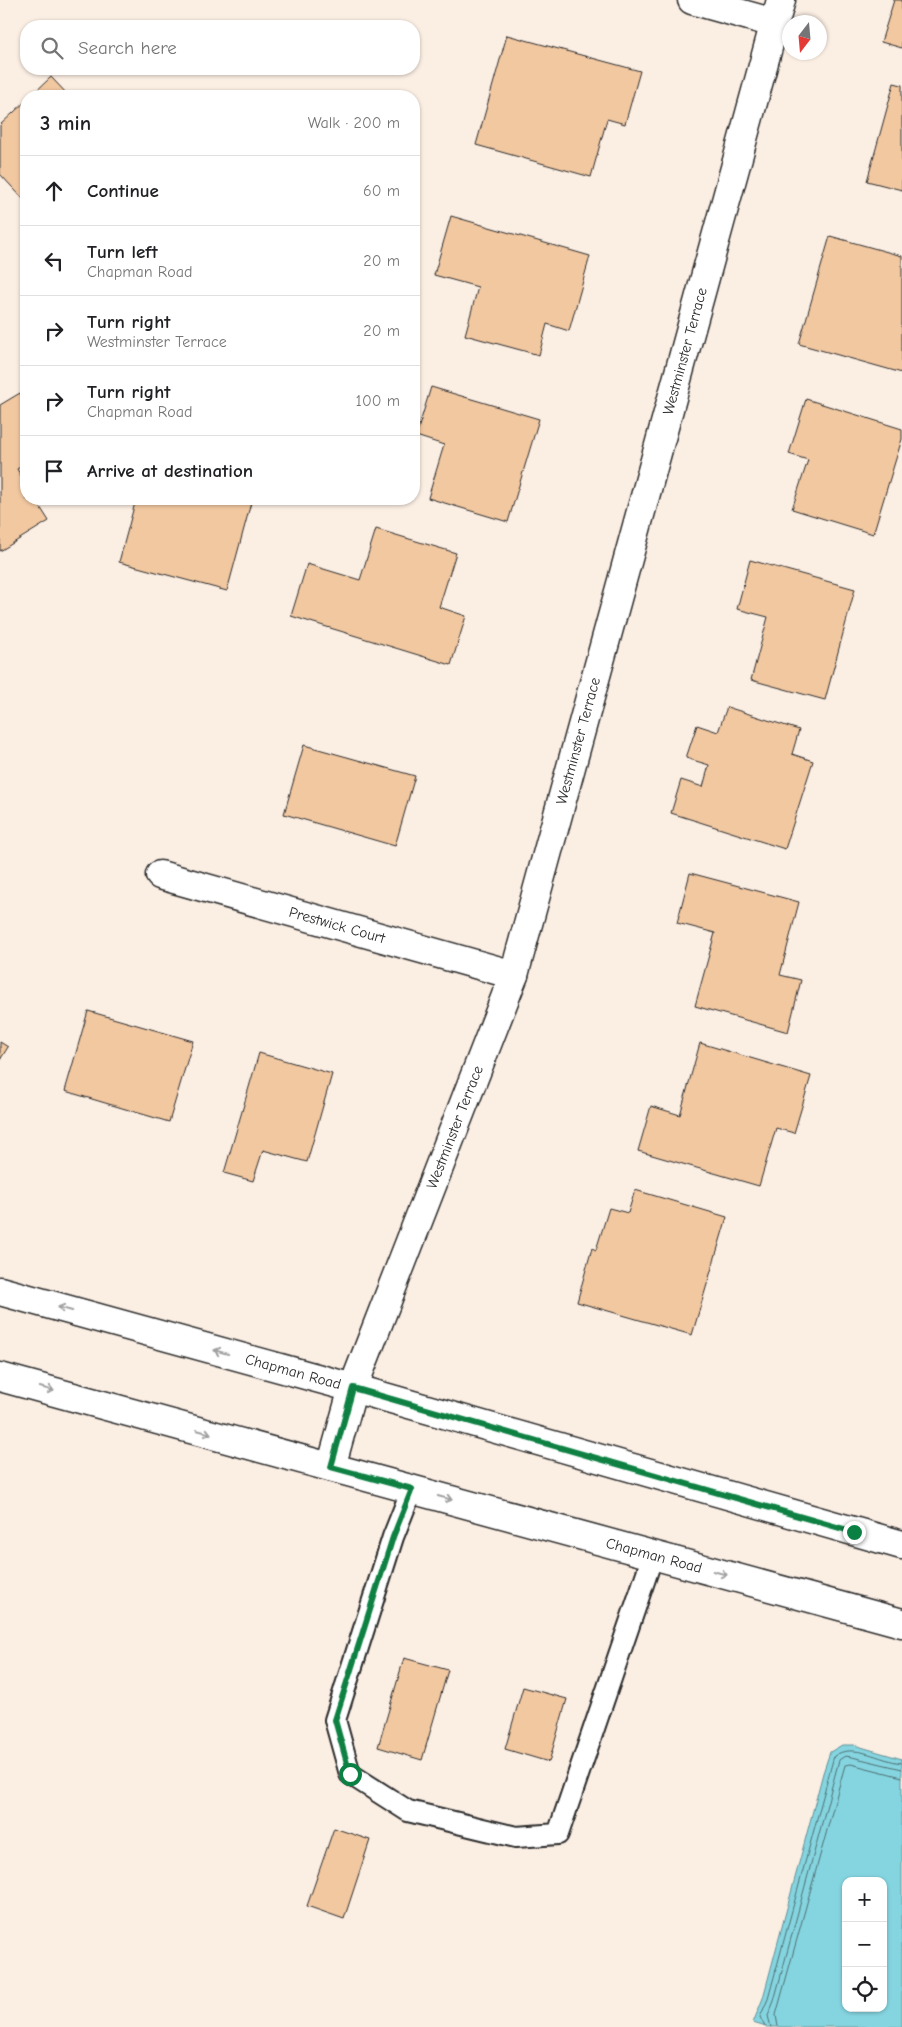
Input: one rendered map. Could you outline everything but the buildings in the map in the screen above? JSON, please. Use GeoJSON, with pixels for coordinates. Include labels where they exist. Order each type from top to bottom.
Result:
{"type":"FeatureCollection","features":[{"type":"Feature","properties":{"kind":"street"},"geometry":{"type":"LineString","coordinates":[[692,0],[778,11]]}},
{"type":"Feature","properties":{"kind":"street","name":"Westminster Terrace"},"geometry":{"type":"LineString","coordinates":[[331,1467],[353,1388],[514,975],[778,11]]}},
{"type":"Feature","properties":{"kind":"street","name":"Prestwick Court"},"geometry":{"type":"LineString","coordinates":[[160,875],[514,975]]}},
{"type":"Feature","properties":{"kind":"street","name":"Chapman Road"},"geometry":{"type":"LineString","coordinates":[[0,1291],[353,1388],[902,1545]]}},
{"type":"Feature","properties":{"kind":"street","name":"Chapman Road"},"geometry":{"type":"LineString","coordinates":[[0,1376],[902,1623]]}},
{"type":"Feature","properties":{"kind":"lane"},"geometry":{"type":"LineString","coordinates":[[412,1489],[393,1537],[335,1720],[350,1774],[408,1811],[516,1837],[558,1834],[653,1555]]}},
{"type":"Feature","properties":{"kind":"water"},"geometry":{"type":"Polygon","coordinates":[[[842,1745],[854,1745],[902,1759],[902,2027],[766,2027],[753,2023],[763,1998],[830,1752],[842,1745]]]}},
{"type":"Feature","properties":{"kind":"route"},"geometry":{"type":"LineString","coordinates":[[350,1774],[335,1720],[393,1537],[412,1489],[331,1467],[353,1388],[854,1532]]}}]}
